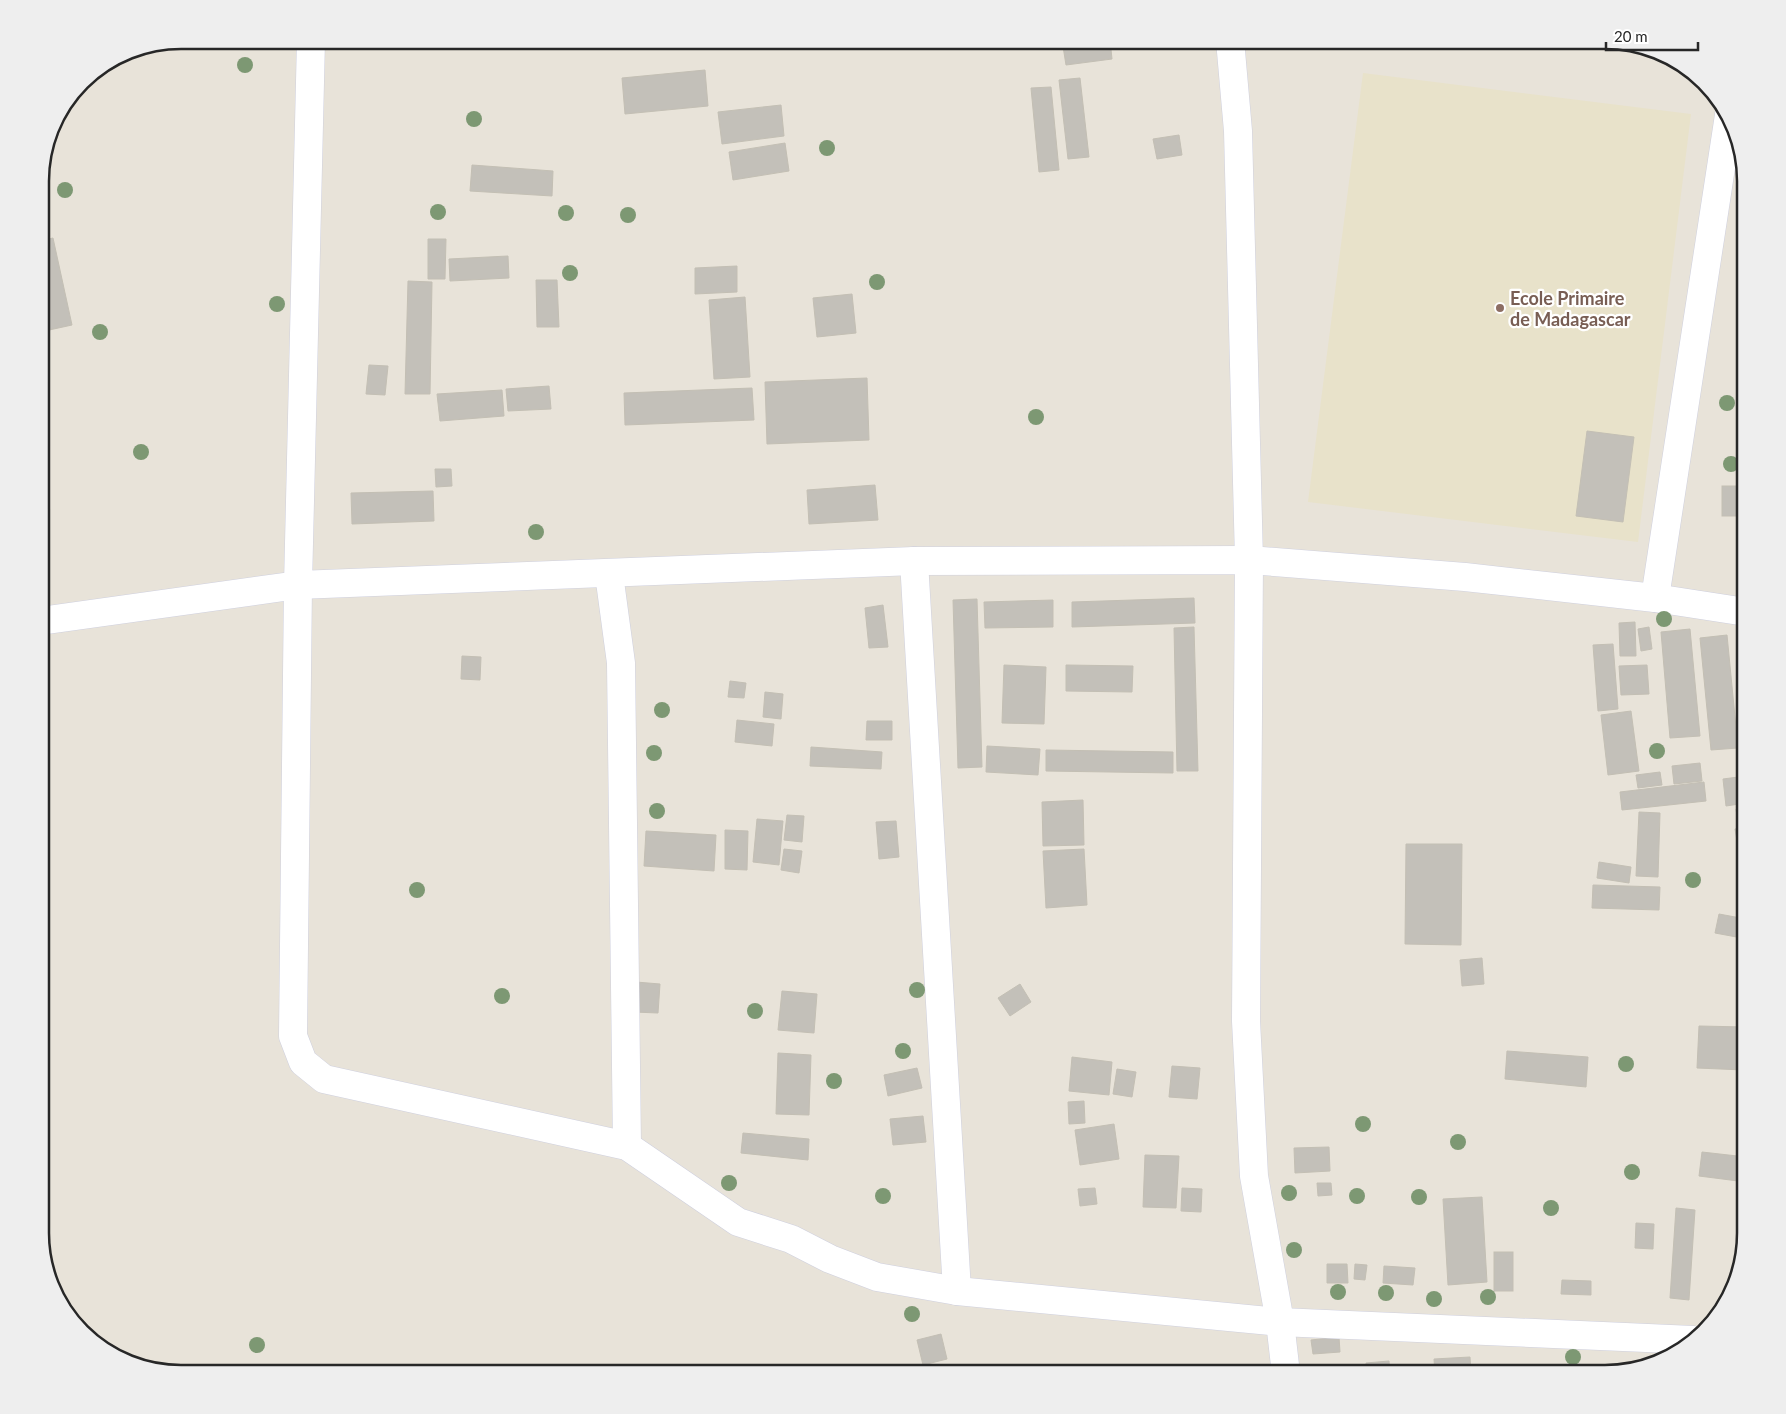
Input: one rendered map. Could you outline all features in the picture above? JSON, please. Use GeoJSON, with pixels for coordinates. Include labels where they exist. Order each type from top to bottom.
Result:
{"type":"FeatureCollection","features":[{"type":"Feature","properties":{"kind":"street"},"geometry":{"type":"LineString","coordinates":[[311,49],[298,585],[293,1036],[304,1062],[324,1079],[627,1146],[738,1222],[791,1239],[830,1259],[877,1276],[957,1291],[1280,1322],[1684,1340]]}},
{"type":"Feature","properties":{"kind":"street"},"geometry":{"type":"LineString","coordinates":[[1231,49],[1238,132],[1249,560],[1246,1021],[1254,1176],[1280,1322],[1285,1365]]}},
{"type":"Feature","properties":{"kind":"street"},"geometry":{"type":"LineString","coordinates":[[1655,598],[1727,130]]}},
{"type":"Feature","properties":{"kind":"street"},"geometry":{"type":"LineString","coordinates":[[49,620],[298,585],[914,561],[1249,560],[1465,577],[1655,598],[1737,611]]}},
{"type":"Feature","properties":{"kind":"street"},"geometry":{"type":"LineString","coordinates":[[914,561],[957,1291]]}},
{"type":"Feature","properties":{"kind":"street"},"geometry":{"type":"LineString","coordinates":[[610,574],[621,663],[627,1146]]}},
{"type":"Feature","properties":{"kind":"shaded area","name":"Ecole Primaire de Madagascar"},"geometry":{"type":"Polygon","coordinates":[[[1363,73],[1691,114],[1638,542],[1308,502],[1363,73]]]}},
{"type":"Feature","properties":{"kind":"building"},"geometry":{"type":"Polygon","coordinates":[[[1063,49],[1111,49],[1112,59],[1066,65],[1063,49]]]}},
{"type":"Feature","properties":{"kind":"building"},"geometry":{"type":"Polygon","coordinates":[[[705,70],[708,106],[625,114],[622,78],[705,70]]]}},
{"type":"Feature","properties":{"kind":"building"},"geometry":{"type":"Polygon","coordinates":[[[1080,78],[1089,157],[1068,159],[1059,80],[1080,78]]]}},
{"type":"Feature","properties":{"kind":"building"},"geometry":{"type":"Polygon","coordinates":[[[1051,87],[1059,170],[1039,172],[1031,88],[1051,87]]]}},
{"type":"Feature","properties":{"kind":"building"},"geometry":{"type":"Polygon","coordinates":[[[781,105],[784,136],[722,144],[718,112],[781,105]]]}},
{"type":"Feature","properties":{"kind":"building"},"geometry":{"type":"Polygon","coordinates":[[[1179,135],[1182,155],[1157,159],[1153,139],[1179,135]]]}},
{"type":"Feature","properties":{"kind":"building"},"geometry":{"type":"Polygon","coordinates":[[[785,143],[789,171],[733,180],[729,152],[785,143]]]}},
{"type":"Feature","properties":{"kind":"building"},"geometry":{"type":"Polygon","coordinates":[[[472,165],[553,171],[552,196],[470,191],[472,165]]]}},
{"type":"Feature","properties":{"kind":"building"},"geometry":{"type":"Polygon","coordinates":[[[53,238],[72,325],[49,330],[49,239],[53,238]]]}},
{"type":"Feature","properties":{"kind":"building"},"geometry":{"type":"Polygon","coordinates":[[[428,239],[446,239],[445,279],[428,279],[428,239]]]}},
{"type":"Feature","properties":{"kind":"building"},"geometry":{"type":"Polygon","coordinates":[[[508,256],[509,278],[450,281],[449,259],[508,256]]]}},
{"type":"Feature","properties":{"kind":"building"},"geometry":{"type":"Polygon","coordinates":[[[737,266],[737,292],[695,294],[695,268],[737,266]]]}},
{"type":"Feature","properties":{"kind":"building"},"geometry":{"type":"Polygon","coordinates":[[[536,280],[557,280],[559,327],[537,327],[536,280]]]}},
{"type":"Feature","properties":{"kind":"building"},"geometry":{"type":"Polygon","coordinates":[[[408,281],[432,282],[430,394],[405,394],[408,281]]]}},
{"type":"Feature","properties":{"kind":"building"},"geometry":{"type":"Polygon","coordinates":[[[852,294],[856,333],[817,337],[813,298],[852,294]]]}},
{"type":"Feature","properties":{"kind":"building"},"geometry":{"type":"Polygon","coordinates":[[[745,297],[750,377],[714,379],[709,300],[745,297]]]}},
{"type":"Feature","properties":{"kind":"building"},"geometry":{"type":"Polygon","coordinates":[[[369,365],[388,366],[385,395],[366,394],[369,365]]]}},
{"type":"Feature","properties":{"kind":"building"},"geometry":{"type":"Polygon","coordinates":[[[867,378],[869,440],[767,444],[765,382],[867,378]]]}},
{"type":"Feature","properties":{"kind":"building"},"geometry":{"type":"Polygon","coordinates":[[[549,386],[551,409],[508,411],[506,389],[549,386]]]}},
{"type":"Feature","properties":{"kind":"building"},"geometry":{"type":"Polygon","coordinates":[[[752,388],[754,420],[625,425],[624,393],[752,388]]]}},
{"type":"Feature","properties":{"kind":"building"},"geometry":{"type":"Polygon","coordinates":[[[502,390],[504,416],[440,421],[437,394],[502,390]]]}},
{"type":"Feature","properties":{"kind":"building"},"geometry":{"type":"Polygon","coordinates":[[[1587,431],[1634,437],[1623,522],[1576,516],[1587,431]]]}},
{"type":"Feature","properties":{"kind":"building"},"geometry":{"type":"Polygon","coordinates":[[[435,469],[451,469],[452,486],[436,487],[435,469]]]}},
{"type":"Feature","properties":{"kind":"building"},"geometry":{"type":"Polygon","coordinates":[[[875,485],[878,520],[809,524],[807,490],[875,485]]]}},
{"type":"Feature","properties":{"kind":"building"},"geometry":{"type":"Polygon","coordinates":[[[1722,486],[1737,486],[1737,516],[1722,516],[1722,486]]]}},
{"type":"Feature","properties":{"kind":"building"},"geometry":{"type":"Polygon","coordinates":[[[433,491],[434,521],[352,524],[351,493],[433,491]]]}},
{"type":"Feature","properties":{"kind":"building"},"geometry":{"type":"Polygon","coordinates":[[[1194,598],[1195,623],[1072,627],[1072,602],[1194,598]]]}},
{"type":"Feature","properties":{"kind":"building"},"geometry":{"type":"Polygon","coordinates":[[[977,599],[982,767],[958,768],[953,600],[977,599]]]}},
{"type":"Feature","properties":{"kind":"building"},"geometry":{"type":"Polygon","coordinates":[[[1053,600],[1053,627],[985,628],[984,602],[1053,600]]]}},
{"type":"Feature","properties":{"kind":"building"},"geometry":{"type":"Polygon","coordinates":[[[883,605],[888,647],[869,648],[865,608],[883,605]]]}},
{"type":"Feature","properties":{"kind":"building"},"geometry":{"type":"Polygon","coordinates":[[[1635,622],[1636,656],[1620,656],[1619,623],[1635,622]]]}},
{"type":"Feature","properties":{"kind":"building"},"geometry":{"type":"Polygon","coordinates":[[[1194,627],[1198,771],[1177,771],[1174,628],[1194,627]]]}},
{"type":"Feature","properties":{"kind":"building"},"geometry":{"type":"Polygon","coordinates":[[[1649,627],[1652,649],[1641,651],[1638,629],[1649,627]]]}},
{"type":"Feature","properties":{"kind":"building"},"geometry":{"type":"Polygon","coordinates":[[[1690,629],[1700,736],[1670,738],[1661,632],[1690,629]]]}},
{"type":"Feature","properties":{"kind":"building"},"geometry":{"type":"Polygon","coordinates":[[[1727,635],[1737,748],[1711,750],[1700,638],[1727,635]]]}},
{"type":"Feature","properties":{"kind":"building"},"geometry":{"type":"Polygon","coordinates":[[[1613,644],[1618,709],[1598,711],[1593,645],[1613,644]]]}},
{"type":"Feature","properties":{"kind":"building"},"geometry":{"type":"Polygon","coordinates":[[[462,656],[481,657],[480,680],[461,679],[462,656]]]}},
{"type":"Feature","properties":{"kind":"building"},"geometry":{"type":"Polygon","coordinates":[[[1004,665],[1046,667],[1044,724],[1002,723],[1004,665]]]}},
{"type":"Feature","properties":{"kind":"building"},"geometry":{"type":"Polygon","coordinates":[[[1066,665],[1133,666],[1132,692],[1066,691],[1066,665]]]}},
{"type":"Feature","properties":{"kind":"building"},"geometry":{"type":"Polygon","coordinates":[[[1647,665],[1649,694],[1621,695],[1619,666],[1647,665]]]}},
{"type":"Feature","properties":{"kind":"building"},"geometry":{"type":"Polygon","coordinates":[[[730,681],[746,683],[744,698],[728,697],[730,681]]]}},
{"type":"Feature","properties":{"kind":"building"},"geometry":{"type":"Polygon","coordinates":[[[765,692],[783,694],[781,719],[763,717],[765,692]]]}},
{"type":"Feature","properties":{"kind":"building"},"geometry":{"type":"Polygon","coordinates":[[[1631,711],[1639,771],[1608,775],[1601,715],[1631,711]]]}},
{"type":"Feature","properties":{"kind":"building"},"geometry":{"type":"Polygon","coordinates":[[[737,720],[774,724],[772,746],[735,742],[737,720]]]}},
{"type":"Feature","properties":{"kind":"building"},"geometry":{"type":"Polygon","coordinates":[[[867,721],[892,721],[892,740],[866,740],[867,721]]]}},
{"type":"Feature","properties":{"kind":"building"},"geometry":{"type":"Polygon","coordinates":[[[987,746],[1040,749],[1038,775],[986,772],[987,746]]]}},
{"type":"Feature","properties":{"kind":"building"},"geometry":{"type":"Polygon","coordinates":[[[811,747],[882,752],[881,769],[810,766],[811,747]]]}},
{"type":"Feature","properties":{"kind":"building"},"geometry":{"type":"Polygon","coordinates":[[[1046,750],[1173,752],[1173,773],[1046,771],[1046,750]]]}},
{"type":"Feature","properties":{"kind":"building"},"geometry":{"type":"Polygon","coordinates":[[[1700,763],[1702,781],[1674,784],[1672,766],[1700,763]]]}},
{"type":"Feature","properties":{"kind":"building"},"geometry":{"type":"Polygon","coordinates":[[[1660,772],[1662,785],[1638,788],[1636,775],[1660,772]]]}},
{"type":"Feature","properties":{"kind":"building"},"geometry":{"type":"Polygon","coordinates":[[[1737,777],[1737,804],[1726,806],[1723,779],[1737,777]]]}},
{"type":"Feature","properties":{"kind":"building"},"geometry":{"type":"Polygon","coordinates":[[[1704,782],[1706,801],[1622,810],[1620,792],[1704,782]]]}},
{"type":"Feature","properties":{"kind":"building"},"geometry":{"type":"Polygon","coordinates":[[[1083,800],[1084,845],[1043,846],[1042,802],[1083,800]]]}},
{"type":"Feature","properties":{"kind":"building"},"geometry":{"type":"Polygon","coordinates":[[[1639,812],[1660,813],[1658,877],[1636,876],[1639,812]]]}},
{"type":"Feature","properties":{"kind":"building"},"geometry":{"type":"Polygon","coordinates":[[[787,815],[804,816],[802,842],[784,840],[787,815]]]}},
{"type":"Feature","properties":{"kind":"building"},"geometry":{"type":"Polygon","coordinates":[[[757,819],[783,821],[779,865],[753,862],[757,819]]]}},
{"type":"Feature","properties":{"kind":"building"},"geometry":{"type":"Polygon","coordinates":[[[896,821],[899,857],[879,859],[876,822],[896,821]]]}},
{"type":"Feature","properties":{"kind":"building"},"geometry":{"type":"Polygon","coordinates":[[[725,830],[748,831],[747,870],[725,869],[725,830]]]}},
{"type":"Feature","properties":{"kind":"building"},"geometry":{"type":"Polygon","coordinates":[[[646,831],[716,835],[714,871],[644,866],[646,831]]]}},
{"type":"Feature","properties":{"kind":"building"},"geometry":{"type":"Polygon","coordinates":[[[1406,844],[1462,844],[1461,945],[1405,944],[1406,844]]]}},
{"type":"Feature","properties":{"kind":"building"},"geometry":{"type":"Polygon","coordinates":[[[784,849],[802,851],[799,873],[781,870],[784,849]]]}},
{"type":"Feature","properties":{"kind":"building"},"geometry":{"type":"Polygon","coordinates":[[[1084,849],[1087,905],[1046,908],[1043,851],[1084,849]]]}},
{"type":"Feature","properties":{"kind":"building"},"geometry":{"type":"Polygon","coordinates":[[[1599,862],[1631,867],[1629,883],[1597,878],[1599,862]]]}},
{"type":"Feature","properties":{"kind":"building"},"geometry":{"type":"Polygon","coordinates":[[[1593,885],[1660,887],[1659,910],[1592,908],[1593,885]]]}},
{"type":"Feature","properties":{"kind":"building"},"geometry":{"type":"Polygon","coordinates":[[[1719,914],[1737,917],[1737,937],[1715,933],[1719,914]]]}},
{"type":"Feature","properties":{"kind":"building"},"geometry":{"type":"Polygon","coordinates":[[[1482,958],[1484,984],[1462,986],[1460,960],[1482,958]]]}},
{"type":"Feature","properties":{"kind":"building"},"geometry":{"type":"Polygon","coordinates":[[[636,982],[660,984],[658,1013],[634,1012],[636,982]]]}},
{"type":"Feature","properties":{"kind":"building"},"geometry":{"type":"Polygon","coordinates":[[[1020,984],[1031,1002],[1010,1016],[998,998],[1020,984]]]}},
{"type":"Feature","properties":{"kind":"building"},"geometry":{"type":"Polygon","coordinates":[[[782,991],[817,994],[814,1033],[778,1030],[782,991]]]}},
{"type":"Feature","properties":{"kind":"building"},"geometry":{"type":"Polygon","coordinates":[[[1699,1026],[1737,1027],[1737,1070],[1697,1068],[1699,1026]]]}},
{"type":"Feature","properties":{"kind":"building"},"geometry":{"type":"Polygon","coordinates":[[[1507,1051],[1588,1057],[1586,1087],[1505,1079],[1507,1051]]]}},
{"type":"Feature","properties":{"kind":"building"},"geometry":{"type":"Polygon","coordinates":[[[778,1053],[811,1055],[809,1115],[776,1114],[778,1053]]]}},
{"type":"Feature","properties":{"kind":"building"},"geometry":{"type":"Polygon","coordinates":[[[1072,1057],[1112,1062],[1109,1095],[1069,1091],[1072,1057]]]}},
{"type":"Feature","properties":{"kind":"building"},"geometry":{"type":"Polygon","coordinates":[[[1172,1066],[1200,1068],[1197,1099],[1169,1097],[1172,1066]]]}},
{"type":"Feature","properties":{"kind":"building"},"geometry":{"type":"Polygon","coordinates":[[[917,1068],[922,1088],[888,1096],[884,1075],[917,1068]]]}},
{"type":"Feature","properties":{"kind":"building"},"geometry":{"type":"Polygon","coordinates":[[[1117,1069],[1136,1072],[1132,1097],[1113,1094],[1117,1069]]]}},
{"type":"Feature","properties":{"kind":"building"},"geometry":{"type":"Polygon","coordinates":[[[1084,1101],[1085,1123],[1069,1124],[1068,1102],[1084,1101]]]}},
{"type":"Feature","properties":{"kind":"building"},"geometry":{"type":"Polygon","coordinates":[[[923,1116],[926,1142],[893,1145],[890,1119],[923,1116]]]}},
{"type":"Feature","properties":{"kind":"building"},"geometry":{"type":"Polygon","coordinates":[[[1114,1124],[1119,1159],[1080,1165],[1075,1130],[1114,1124]]]}},
{"type":"Feature","properties":{"kind":"building"},"geometry":{"type":"Polygon","coordinates":[[[743,1133],[809,1139],[808,1160],[741,1153],[743,1133]]]}},
{"type":"Feature","properties":{"kind":"building"},"geometry":{"type":"Polygon","coordinates":[[[1329,1147],[1330,1171],[1295,1173],[1294,1148],[1329,1147]]]}},
{"type":"Feature","properties":{"kind":"building"},"geometry":{"type":"Polygon","coordinates":[[[1702,1152],[1737,1156],[1737,1181],[1699,1176],[1702,1152]]]}},
{"type":"Feature","properties":{"kind":"building"},"geometry":{"type":"Polygon","coordinates":[[[1145,1155],[1179,1156],[1176,1208],[1143,1207],[1145,1155]]]}},
{"type":"Feature","properties":{"kind":"building"},"geometry":{"type":"Polygon","coordinates":[[[1317,1183],[1331,1183],[1332,1195],[1318,1196],[1317,1183]]]}},
{"type":"Feature","properties":{"kind":"building"},"geometry":{"type":"Polygon","coordinates":[[[1095,1188],[1097,1204],[1080,1206],[1078,1189],[1095,1188]]]}},
{"type":"Feature","properties":{"kind":"building"},"geometry":{"type":"Polygon","coordinates":[[[1182,1188],[1202,1189],[1201,1212],[1181,1211],[1182,1188]]]}},
{"type":"Feature","properties":{"kind":"building"},"geometry":{"type":"Polygon","coordinates":[[[1482,1197],[1487,1282],[1448,1285],[1443,1199],[1482,1197]]]}},
{"type":"Feature","properties":{"kind":"building"},"geometry":{"type":"Polygon","coordinates":[[[1676,1208],[1695,1210],[1689,1300],[1670,1298],[1676,1208]]]}},
{"type":"Feature","properties":{"kind":"building"},"geometry":{"type":"Polygon","coordinates":[[[1636,1223],[1654,1224],[1653,1249],[1635,1248],[1636,1223]]]}},
{"type":"Feature","properties":{"kind":"building"},"geometry":{"type":"Polygon","coordinates":[[[1494,1252],[1513,1252],[1513,1291],[1494,1291],[1494,1252]]]}},
{"type":"Feature","properties":{"kind":"building"},"geometry":{"type":"Polygon","coordinates":[[[1327,1264],[1347,1264],[1348,1283],[1327,1283],[1327,1264]]]}},
{"type":"Feature","properties":{"kind":"building"},"geometry":{"type":"Polygon","coordinates":[[[1355,1264],[1367,1265],[1365,1280],[1354,1279],[1355,1264]]]}},
{"type":"Feature","properties":{"kind":"building"},"geometry":{"type":"Polygon","coordinates":[[[1384,1266],[1415,1268],[1413,1285],[1383,1283],[1384,1266]]]}},
{"type":"Feature","properties":{"kind":"building"},"geometry":{"type":"Polygon","coordinates":[[[1562,1280],[1591,1281],[1591,1295],[1561,1294],[1562,1280]]]}},
{"type":"Feature","properties":{"kind":"building"},"geometry":{"type":"Polygon","coordinates":[[[941,1334],[947,1359],[923,1365],[917,1340],[941,1334]]]}},
{"type":"Feature","properties":{"kind":"building"},"geometry":{"type":"Polygon","coordinates":[[[1339,1337],[1340,1352],[1313,1354],[1311,1340],[1339,1337]]]}},
{"type":"Feature","properties":{"kind":"building"},"geometry":{"type":"Polygon","coordinates":[[[1470,1357],[1470,1365],[1434,1365],[1434,1359],[1470,1357]]]}},
{"type":"Feature","properties":{"kind":"building"},"geometry":{"type":"Polygon","coordinates":[[[1389,1361],[1389,1365],[1366,1365],[1366,1363],[1389,1361]]]}},
{"type":"Feature","properties":{"kind":"place","name":"Ecole Primaire de Madagascar"},"geometry":{"type":"Point","coordinates":[1500,308]}}]}
